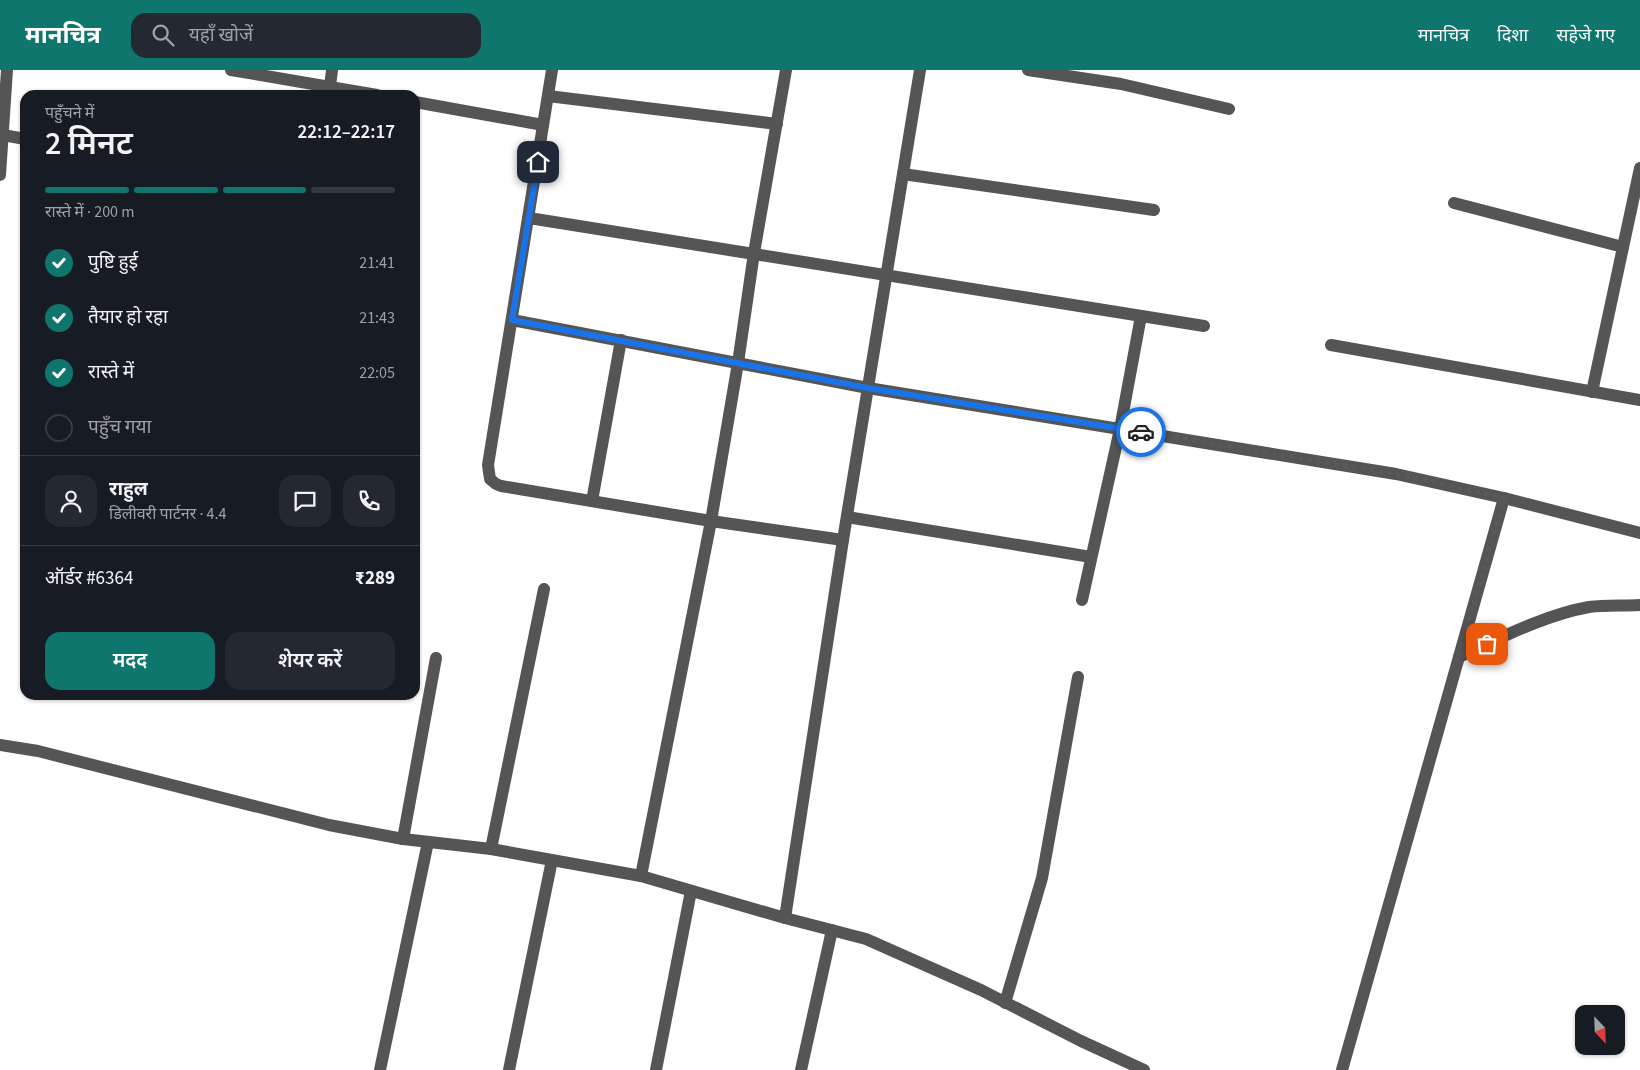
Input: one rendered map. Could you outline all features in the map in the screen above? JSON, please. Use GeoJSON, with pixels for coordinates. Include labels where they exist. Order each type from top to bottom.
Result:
{"type":"FeatureCollection","features":[{"type":"Feature","properties":{"kind":"street"},"geometry":{"type":"LineString","coordinates":[[0,175],[7,70]]}},
{"type":"Feature","properties":{"kind":"street"},"geometry":{"type":"LineString","coordinates":[[230,70],[351,90]]}},
{"type":"Feature","properties":{"kind":"street"},"geometry":{"type":"LineString","coordinates":[[330,86],[332,70]]}},
{"type":"Feature","properties":{"kind":"street"},"geometry":{"type":"LineString","coordinates":[[552,70],[488,465],[490,479],[501,486],[711,521],[843,540]]}},
{"type":"Feature","properties":{"kind":"street"},"geometry":{"type":"LineString","coordinates":[[640,876],[711,521],[738,363],[754,253],[786,70]]}},
{"type":"Feature","properties":{"kind":"street"},"geometry":{"type":"LineString","coordinates":[[785,918],[843,540],[920,70]]}},
{"type":"Feature","properties":{"kind":"street"},"geometry":{"type":"LineString","coordinates":[[1028,70],[1122,84],[1229,109]]}},
{"type":"Feature","properties":{"kind":"street"},"geometry":{"type":"LineString","coordinates":[[548,96],[777,124]]}},
{"type":"Feature","properties":{"kind":"street"},"geometry":{"type":"LineString","coordinates":[[420,103],[543,125]]}},
{"type":"Feature","properties":{"kind":"street"},"geometry":{"type":"LineString","coordinates":[[3,135],[20,138]]}},
{"type":"Feature","properties":{"kind":"street"},"geometry":{"type":"LineString","coordinates":[[1592,392],[1640,168]]}},
{"type":"Feature","properties":{"kind":"street"},"geometry":{"type":"LineString","coordinates":[[903,174],[1154,210]]}},
{"type":"Feature","properties":{"kind":"street"},"geometry":{"type":"LineString","coordinates":[[1454,203],[1623,247]]}},
{"type":"Feature","properties":{"kind":"street"},"geometry":{"type":"LineString","coordinates":[[529,218],[1204,326]]}},
{"type":"Feature","properties":{"kind":"street"},"geometry":{"type":"LineString","coordinates":[[1082,600],[1120,429],[1141,316]]}},
{"type":"Feature","properties":{"kind":"street"},"geometry":{"type":"LineString","coordinates":[[512,320],[868,388],[1396,474],[1504,498],[1640,533]]}},
{"type":"Feature","properties":{"kind":"street"},"geometry":{"type":"LineString","coordinates":[[592,501],[621,340]]}},
{"type":"Feature","properties":{"kind":"street"},"geometry":{"type":"LineString","coordinates":[[1331,345],[1640,400]]}},
{"type":"Feature","properties":{"kind":"street"},"geometry":{"type":"LineString","coordinates":[[1342,1070],[1504,498]]}},
{"type":"Feature","properties":{"kind":"street"},"geometry":{"type":"LineString","coordinates":[[847,517],[1091,557]]}},
{"type":"Feature","properties":{"kind":"street"},"geometry":{"type":"LineString","coordinates":[[491,849],[544,589]]}},
{"type":"Feature","properties":{"kind":"street"},"geometry":{"type":"LineString","coordinates":[[1459,656],[1546,618],[1567,612],[1591,607],[1640,606]]}},
{"type":"Feature","properties":{"kind":"street"},"geometry":{"type":"LineString","coordinates":[[404,839],[436,658]]}},
{"type":"Feature","properties":{"kind":"street"},"geometry":{"type":"LineString","coordinates":[[1005,1002],[1042,878],[1078,677]]}},
{"type":"Feature","properties":{"kind":"street"},"geometry":{"type":"LineString","coordinates":[[0,746],[38,751],[330,825],[404,839],[491,849],[640,876],[785,918],[866,939],[1005,1002],[1144,1070]]}},
{"type":"Feature","properties":{"kind":"street"},"geometry":{"type":"LineString","coordinates":[[380,1070],[428,842]]}},
{"type":"Feature","properties":{"kind":"street"},"geometry":{"type":"LineString","coordinates":[[509,1070],[552,860]]}},
{"type":"Feature","properties":{"kind":"street"},"geometry":{"type":"LineString","coordinates":[[656,1070],[691,891]]}},
{"type":"Feature","properties":{"kind":"street"},"geometry":{"type":"LineString","coordinates":[[801,1070],[832,930]]}},
{"type":"Feature","properties":{"kind":"way so far"},"geometry":{"type":"LineString","coordinates":[[1141,432],[1396,474],[1504,498],[1459,656],[1487,644]]}},
{"type":"Feature","properties":{"kind":"route"},"geometry":{"type":"LineString","coordinates":[[538,162],[512,320],[868,388],[1141,432]]}}]}
